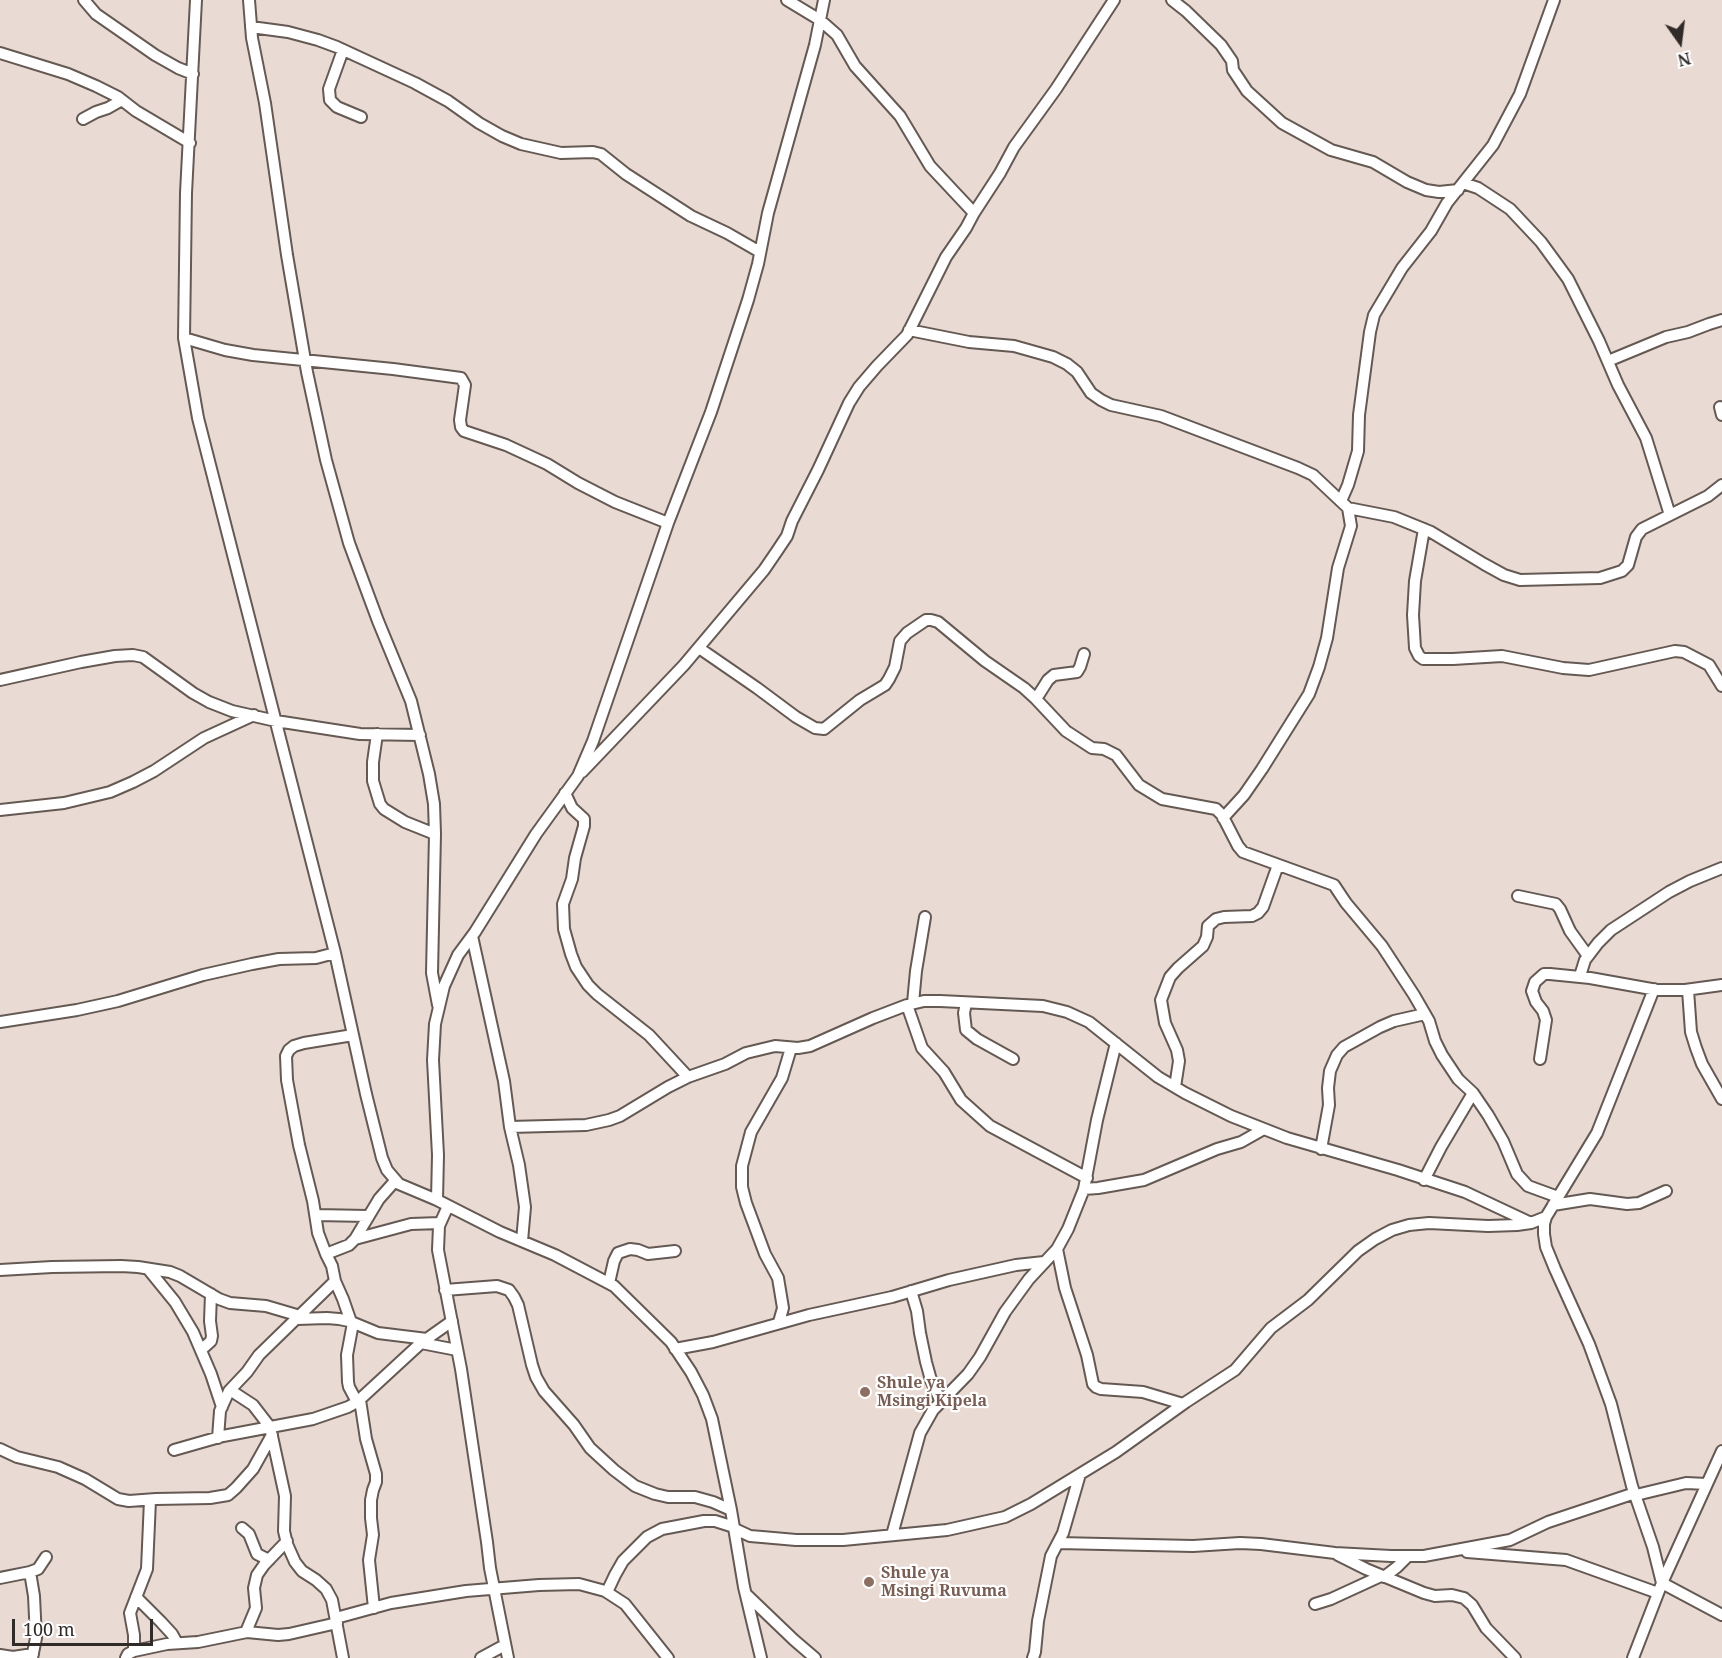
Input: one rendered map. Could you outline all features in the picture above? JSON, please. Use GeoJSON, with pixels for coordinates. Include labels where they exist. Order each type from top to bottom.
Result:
{"type":"FeatureCollection","features":[{"type":"Feature","properties":{"kind":"street"},"geometry":{"type":"LineString","coordinates":[[84,0],[96,14],[154,55],[194,74]]}},
{"type":"Feature","properties":{"kind":"street"},"geometry":{"type":"LineString","coordinates":[[196,0],[194,74],[186,193],[184,338],[198,418],[335,953],[382,1158],[395,1181],[500,1232],[555,1255],[609,1283],[637,1308],[675,1349],[695,1380],[712,1419],[746,1594],[761,1658]]}},
{"type":"Feature","properties":{"kind":"street"},"geometry":{"type":"LineString","coordinates":[[249,0],[251,27],[265,103],[287,255],[326,460],[346,532],[378,621],[405,684],[429,774],[434,804],[435,834],[432,973],[439,1008]]}},
{"type":"Feature","properties":{"kind":"street"},"geometry":{"type":"LineString","coordinates":[[787,0],[820,20],[837,36],[855,66],[900,116],[930,166],[974,213]]}},
{"type":"Feature","properties":{"kind":"street"},"geometry":{"type":"LineString","coordinates":[[578,776],[593,741],[668,523],[711,412],[748,300],[773,191],[814,45],[824,0]]}},
{"type":"Feature","properties":{"kind":"street"},"geometry":{"type":"LineString","coordinates":[[437,1200],[438,1155],[433,1060],[435,1024],[444,986],[458,955],[536,834],[578,776],[699,648],[764,570],[787,536],[792,521],[849,403],[859,387],[909,330],[946,257],[1014,147],[1056,89],[1114,0]]}},
{"type":"Feature","properties":{"kind":"street"},"geometry":{"type":"LineString","coordinates":[[1172,0],[1221,45],[1232,61],[1233,70],[1247,91],[1282,123],[1331,150],[1373,162],[1407,182],[1426,190],[1439,192],[1460,186],[1478,188],[1510,208],[1541,242],[1568,279],[1590,321],[1618,385],[1646,438],[1670,515]]}},
{"type":"Feature","properties":{"kind":"street"},"geometry":{"type":"LineString","coordinates":[[1344,505],[1358,451],[1359,415],[1374,315],[1402,268],[1431,231],[1460,186],[1493,145],[1520,94],[1554,0]]}},
{"type":"Feature","properties":{"kind":"street"},"geometry":{"type":"LineString","coordinates":[[251,27],[318,39],[415,83],[448,101],[495,132],[521,144],[561,153],[601,154],[691,216],[760,252]]}},
{"type":"Feature","properties":{"kind":"street"},"geometry":{"type":"LineString","coordinates":[[343,50],[329,89],[330,100],[337,107],[361,117]]}},
{"type":"Feature","properties":{"kind":"street"},"geometry":{"type":"LineString","coordinates":[[0,53],[68,74],[96,86],[190,143]]}},
{"type":"Feature","properties":{"kind":"street"},"geometry":{"type":"LineString","coordinates":[[83,119],[122,100]]}},
{"type":"Feature","properties":{"kind":"street"},"geometry":{"type":"LineString","coordinates":[[1608,362],[1659,339],[1722,320]]}},
{"type":"Feature","properties":{"kind":"street"},"geometry":{"type":"LineString","coordinates":[[909,330],[969,342],[1014,346],[1053,357],[1077,372],[1091,393],[1101,400],[1112,405],[1161,416],[1282,461],[1313,475],[1344,505],[1351,526],[1338,568],[1327,638],[1309,694],[1244,795],[1223,818]]}},
{"type":"Feature","properties":{"kind":"street"},"geometry":{"type":"LineString","coordinates":[[184,338],[225,350],[253,355],[461,378],[465,385],[460,420],[464,431],[506,445],[547,464],[615,502],[668,523]]}},
{"type":"Feature","properties":{"kind":"street"},"geometry":{"type":"LineString","coordinates":[[1344,505],[1394,517],[1424,529],[1504,575],[1520,580],[1600,578],[1622,571],[1628,565],[1636,537],[1642,529],[1708,496],[1722,485]]}},
{"type":"Feature","properties":{"kind":"street"},"geometry":{"type":"LineString","coordinates":[[1424,529],[1415,581],[1413,615],[1415,648],[1423,659],[1502,656],[1563,668],[1589,670],[1675,651],[1684,652],[1709,665],[1722,686]]}},
{"type":"Feature","properties":{"kind":"street"},"geometry":{"type":"LineString","coordinates":[[699,648],[796,717],[815,728],[824,729],[860,700],[885,685],[895,667],[900,641],[914,627],[926,620],[943,626],[968,648],[1024,688],[1066,732],[1092,747],[1104,749],[1116,755],[1139,785],[1162,799],[1216,809],[1243,852],[1334,885],[1382,946],[1429,1021],[1442,1055],[1458,1079],[1473,1093],[1488,1115],[1516,1173],[1528,1186],[1555,1201],[1590,1199],[1627,1204],[1639,1203],[1666,1191]]}},
{"type":"Feature","properties":{"kind":"street"},"geometry":{"type":"LineString","coordinates":[[1036,699],[1054,675],[1077,672],[1084,654]]}},
{"type":"Feature","properties":{"kind":"street"},"geometry":{"type":"LineString","coordinates":[[0,680],[71,664],[133,655],[143,657],[193,693],[232,711],[276,721],[360,734],[420,735]]}},
{"type":"Feature","properties":{"kind":"street"},"geometry":{"type":"LineString","coordinates":[[0,810],[64,803],[110,792],[154,771],[204,738],[254,715]]}},
{"type":"Feature","properties":{"kind":"street"},"geometry":{"type":"LineString","coordinates":[[377,734],[373,781],[380,804],[405,822],[435,834]]}},
{"type":"Feature","properties":{"kind":"street"},"geometry":{"type":"LineString","coordinates":[[565,793],[572,808],[584,819],[572,879],[563,904],[564,929],[576,966],[588,985],[597,994],[649,1035],[688,1077]]}},
{"type":"Feature","properties":{"kind":"street"},"geometry":{"type":"LineString","coordinates":[[1175,1087],[1179,1060],[1178,1050],[1165,1023],[1161,1000],[1170,977],[1203,946],[1208,926],[1216,919],[1224,916],[1252,916],[1258,913],[1263,907],[1278,865]]}},
{"type":"Feature","properties":{"kind":"street"},"geometry":{"type":"LineString","coordinates":[[1580,976],[1588,956],[1611,930],[1651,903],[1690,881],[1722,868]]}},
{"type":"Feature","properties":{"kind":"street"},"geometry":{"type":"LineString","coordinates":[[1518,896],[1556,904],[1570,931],[1588,956]]}},
{"type":"Feature","properties":{"kind":"street"},"geometry":{"type":"LineString","coordinates":[[925,917],[910,1004],[922,1048],[944,1072],[961,1100],[990,1126],[1085,1183],[1098,1188],[1144,1180],[1217,1149],[1241,1142],[1264,1129]]}},
{"type":"Feature","properties":{"kind":"street"},"geometry":{"type":"LineString","coordinates":[[471,936],[504,1081],[510,1127],[517,1154],[525,1207],[522,1241]]}},
{"type":"Feature","properties":{"kind":"street"},"geometry":{"type":"LineString","coordinates":[[0,1022],[105,1004],[203,975],[252,964],[279,959],[316,958],[335,953]]}},
{"type":"Feature","properties":{"kind":"street"},"geometry":{"type":"LineString","coordinates":[[1540,1059],[1546,1020],[1532,991],[1535,982],[1544,974],[1580,976],[1654,989],[1688,990],[1722,985]]}},
{"type":"Feature","properties":{"kind":"street"},"geometry":{"type":"LineString","coordinates":[[1654,989],[1597,1133],[1555,1201],[1544,1224],[1545,1240],[1555,1269],[1589,1344],[1611,1404],[1635,1494],[1653,1547],[1660,1588]]}},
{"type":"Feature","properties":{"kind":"street"},"geometry":{"type":"LineString","coordinates":[[1688,990],[1691,1032],[1702,1064],[1722,1099]]}},
{"type":"Feature","properties":{"kind":"street"},"geometry":{"type":"LineString","coordinates":[[510,1127],[586,1125],[609,1120],[688,1077],[725,1064],[746,1053],[765,1048],[810,1046],[910,1004],[940,1001],[1043,1005],[1089,1022],[1158,1077],[1231,1116],[1287,1138],[1465,1192],[1529,1223],[1545,1240]]}},
{"type":"Feature","properties":{"kind":"street"},"geometry":{"type":"LineString","coordinates":[[966,1003],[964,1013],[966,1030],[1012,1059]]}},
{"type":"Feature","properties":{"kind":"street"},"geometry":{"type":"LineString","coordinates":[[1321,1149],[1329,1105],[1330,1071],[1337,1055],[1344,1047],[1380,1027],[1425,1014]]}},
{"type":"Feature","properties":{"kind":"street"},"geometry":{"type":"LineString","coordinates":[[353,1035],[294,1046],[286,1056],[286,1072],[318,1233],[352,1322],[347,1354],[348,1382],[359,1401],[366,1439],[376,1474],[371,1500],[373,1535],[369,1560],[374,1608]]}},
{"type":"Feature","properties":{"kind":"street"},"geometry":{"type":"LineString","coordinates":[[892,1535],[920,1433],[933,1410],[973,1367],[1005,1312],[1029,1279],[1057,1249],[1071,1223],[1085,1183],[1097,1120],[1116,1043]]}},
{"type":"Feature","properties":{"kind":"street"},"geometry":{"type":"LineString","coordinates":[[779,1322],[783,1308],[778,1278],[765,1254],[746,1203],[742,1187],[742,1166],[751,1132],[782,1078],[791,1048]]}},
{"type":"Feature","properties":{"kind":"street"},"geometry":{"type":"LineString","coordinates":[[1424,1180],[1473,1093]]}},
{"type":"Feature","properties":{"kind":"street"},"geometry":{"type":"LineString","coordinates":[[326,1254],[349,1245],[355,1239],[379,1199],[395,1181]]}},
{"type":"Feature","properties":{"kind":"street"},"geometry":{"type":"LineString","coordinates":[[448,1206],[440,1223],[438,1251],[467,1403],[494,1589],[508,1658]]}},
{"type":"Feature","properties":{"kind":"street"},"geometry":{"type":"LineString","coordinates":[[316,1215],[368,1216]]}},
{"type":"Feature","properties":{"kind":"street"},"geometry":{"type":"LineString","coordinates":[[607,1592],[623,1561],[647,1537],[662,1529],[704,1521],[715,1521],[750,1536],[796,1540],[843,1540],[947,1530],[1005,1517],[1031,1504],[1116,1452],[1235,1370],[1271,1328],[1308,1300],[1358,1251],[1392,1230],[1429,1223],[1488,1226],[1529,1223],[1546,1217]]}},
{"type":"Feature","properties":{"kind":"street"},"geometry":{"type":"LineString","coordinates":[[355,1239],[411,1224],[440,1223]]}},
{"type":"Feature","properties":{"kind":"street"},"geometry":{"type":"LineString","coordinates":[[609,1283],[618,1253],[630,1249],[648,1254],[675,1251]]}},
{"type":"Feature","properties":{"kind":"street"},"geometry":{"type":"LineString","coordinates":[[1057,1249],[1065,1288],[1087,1355],[1093,1384],[1101,1389],[1143,1392],[1183,1404]]}},
{"type":"Feature","properties":{"kind":"street"},"geometry":{"type":"LineString","coordinates":[[675,1349],[713,1342],[779,1322],[892,1297],[939,1283],[1004,1268],[1044,1262]]}},
{"type":"Feature","properties":{"kind":"street"},"geometry":{"type":"LineString","coordinates":[[0,1270],[121,1266],[170,1272],[230,1303],[266,1306],[298,1317],[327,1317],[352,1322],[378,1333],[424,1341],[457,1350]]}},
{"type":"Feature","properties":{"kind":"street"},"geometry":{"type":"LineString","coordinates":[[149,1269],[183,1314],[193,1332],[222,1407]]}},
{"type":"Feature","properties":{"kind":"street"},"geometry":{"type":"LineString","coordinates":[[218,1438],[222,1407],[230,1390],[259,1355],[335,1281]]}},
{"type":"Feature","properties":{"kind":"street"},"geometry":{"type":"LineString","coordinates":[[446,1290],[496,1286],[509,1290],[518,1305],[532,1365],[544,1391],[574,1425],[590,1448],[614,1470],[635,1486],[655,1494],[668,1497],[695,1497],[731,1510]]}},
{"type":"Feature","properties":{"kind":"street"},"geometry":{"type":"LineString","coordinates":[[911,1291],[918,1311],[926,1362],[941,1402]]}},
{"type":"Feature","properties":{"kind":"street"},"geometry":{"type":"LineString","coordinates":[[201,1350],[211,1341],[210,1294]]}},
{"type":"Feature","properties":{"kind":"street"},"geometry":{"type":"LineString","coordinates":[[174,1450],[218,1438],[271,1431],[339,1411],[359,1401],[424,1341],[452,1321]]}},
{"type":"Feature","properties":{"kind":"street"},"geometry":{"type":"LineString","coordinates":[[230,1390],[253,1405],[271,1431],[285,1496],[284,1531],[287,1541],[295,1562],[302,1571],[326,1589],[332,1600],[343,1658]]}},
{"type":"Feature","properties":{"kind":"street"},"geometry":{"type":"LineString","coordinates":[[0,1449],[17,1457],[58,1467],[129,1502],[210,1498],[228,1495],[253,1469],[271,1431]]}},
{"type":"Feature","properties":{"kind":"street"},"geometry":{"type":"LineString","coordinates":[[1633,1658],[1660,1588],[1722,1451]]}},
{"type":"Feature","properties":{"kind":"street"},"geometry":{"type":"LineString","coordinates":[[1033,1658],[1051,1556],[1068,1519],[1080,1474]]}},
{"type":"Feature","properties":{"kind":"street"},"geometry":{"type":"LineString","coordinates":[[1058,1543],[1193,1546],[1240,1543],[1335,1553],[1424,1556],[1510,1540],[1548,1522],[1635,1494],[1686,1484],[1707,1484]]}},
{"type":"Feature","properties":{"kind":"street"},"geometry":{"type":"LineString","coordinates":[[150,1500],[147,1569],[130,1613],[134,1635],[130,1654],[177,1643],[198,1642],[246,1632],[289,1634],[374,1608],[457,1592],[579,1584],[607,1592],[626,1604],[668,1658]]}},
{"type":"Feature","properties":{"kind":"street"},"geometry":{"type":"LineString","coordinates":[[242,1528],[249,1534],[257,1554],[269,1560]]}},
{"type":"Feature","properties":{"kind":"street"},"geometry":{"type":"LineString","coordinates":[[246,1632],[256,1608],[255,1582],[264,1565],[287,1541]]}},
{"type":"Feature","properties":{"kind":"street"},"geometry":{"type":"LineString","coordinates":[[1455,1551],[1566,1560],[1660,1588],[1722,1615]]}},
{"type":"Feature","properties":{"kind":"street"},"geometry":{"type":"LineString","coordinates":[[1335,1553],[1424,1593],[1464,1598],[1472,1605],[1486,1628],[1515,1658]]}},
{"type":"Feature","properties":{"kind":"street"},"geometry":{"type":"LineString","coordinates":[[1315,1604],[1383,1576],[1408,1556]]}},
{"type":"Feature","properties":{"kind":"street"},"geometry":{"type":"LineString","coordinates":[[0,1578],[38,1569],[46,1557]]}},
{"type":"Feature","properties":{"kind":"street"},"geometry":{"type":"LineString","coordinates":[[0,1655],[32,1656],[36,1638],[34,1596],[30,1572]]}},
{"type":"Feature","properties":{"kind":"street"},"geometry":{"type":"LineString","coordinates":[[746,1594],[815,1658]]}},
{"type":"Feature","properties":{"kind":"street"},"geometry":{"type":"LineString","coordinates":[[136,1597],[161,1622],[177,1643]]}},
{"type":"Feature","properties":{"kind":"street"},"geometry":{"type":"LineString","coordinates":[[481,1658],[505,1645]]}},
{"type":"Feature","properties":{"kind":"place","name":"Shule ya Msingi Kipela"},"geometry":{"type":"Point","coordinates":[865,1392]}},
{"type":"Feature","properties":{"kind":"place","name":"Shule ya Msingi Ruvuma"},"geometry":{"type":"Point","coordinates":[869,1582]}}]}
